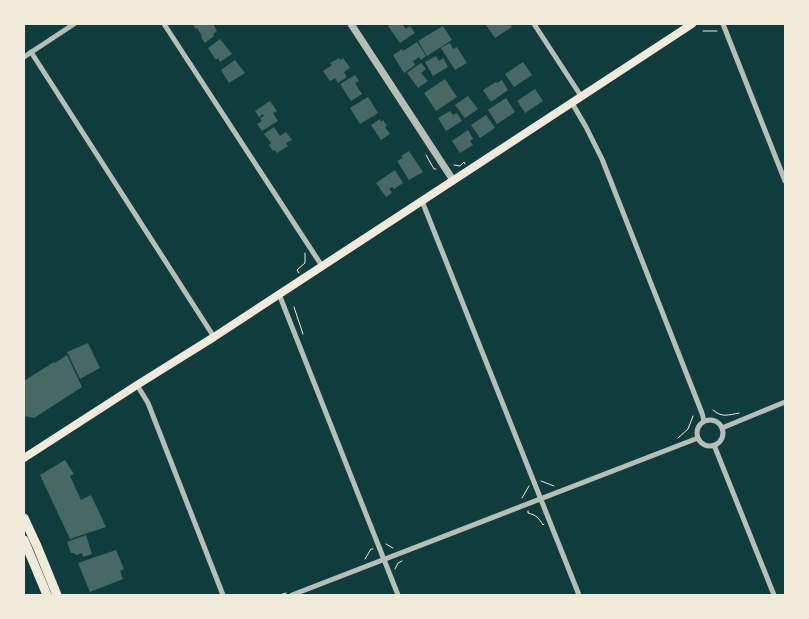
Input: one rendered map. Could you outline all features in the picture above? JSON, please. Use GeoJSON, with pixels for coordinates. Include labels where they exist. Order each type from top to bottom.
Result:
{"type":"FeatureCollection","features":[{"type":"Feature","properties":{"kind":"main road"},"geometry":{"type":"LineString","coordinates":[[24,458],[214,337],[690,24]]}},
{"type":"Feature","properties":{"kind":"main road"},"geometry":{"type":"LineString","coordinates":[[24,518],[57,595]]}},
{"type":"Feature","properties":{"kind":"main road"},"geometry":{"type":"LineString","coordinates":[[24,540],[47,595]]}},
{"type":"Feature","properties":{"kind":"street"},"geometry":{"type":"LineString","coordinates":[[24,57],[74,24]]}},
{"type":"Feature","properties":{"kind":"street"},"geometry":{"type":"LineString","coordinates":[[164,24],[322,266]]}},
{"type":"Feature","properties":{"kind":"street"},"geometry":{"type":"LineString","coordinates":[[351,24],[453,180]]}},
{"type":"Feature","properties":{"kind":"street"},"geometry":{"type":"LineString","coordinates":[[534,24],[582,96]]}},
{"type":"Feature","properties":{"kind":"street"},"geometry":{"type":"LineString","coordinates":[[723,24],[785,181]]}},
{"type":"Feature","properties":{"kind":"street"},"geometry":{"type":"LineString","coordinates":[[31,52],[214,337]]}},
{"type":"Feature","properties":{"kind":"street"},"geometry":{"type":"LineString","coordinates":[[572,103],[602,159],[704,421]]}},
{"type":"Feature","properties":{"kind":"street"},"geometry":{"type":"LineString","coordinates":[[422,200],[578,595]]}},
{"type":"Feature","properties":{"kind":"street"},"geometry":{"type":"LineString","coordinates":[[279,294],[398,595]]}},
{"type":"Feature","properties":{"kind":"street"},"geometry":{"type":"LineString","coordinates":[[137,385],[148,403],[223,595]]}},
{"type":"Feature","properties":{"kind":"street"},"geometry":{"type":"LineString","coordinates":[[722,428],[785,402]]}},
{"type":"Feature","properties":{"kind":"street"},"geometry":{"type":"LineString","coordinates":[[712,420],[720,424],[722,428],[721,440],[714,445],[703,444],[698,438],[697,430],[704,421],[712,420]]}},
{"type":"Feature","properties":{"kind":"street"},"geometry":{"type":"LineString","coordinates":[[292,595],[698,438]]}},
{"type":"Feature","properties":{"kind":"street"},"geometry":{"type":"LineString","coordinates":[[714,445],[774,595]]}},
{"type":"Feature","properties":{"kind":"path"},"geometry":{"type":"LineString","coordinates":[[703,31],[719,31]]}},
{"type":"Feature","properties":{"kind":"path"},"geometry":{"type":"LineString","coordinates":[[713,410],[718,414],[726,415],[740,413]]}},
{"type":"Feature","properties":{"kind":"path"},"geometry":{"type":"LineString","coordinates":[[678,438],[688,429],[693,416]]}},
{"type":"Feature","properties":{"kind":"path"},"geometry":{"type":"LineString","coordinates":[[550,523],[543,525],[536,515],[528,513],[522,497],[528,486],[541,481],[555,487]]}},
{"type":"Feature","properties":{"kind":"building"},"geometry":{"type":"Polygon","coordinates":[[[213,24],[217,31],[205,43],[197,28],[193,25],[213,24]]]}},
{"type":"Feature","properties":{"kind":"building"},"geometry":{"type":"Polygon","coordinates":[[[402,24],[406,29],[410,26],[415,33],[400,43],[388,26],[402,24]]]}},
{"type":"Feature","properties":{"kind":"building"},"geometry":{"type":"Polygon","coordinates":[[[487,24],[510,24],[512,27],[495,38],[487,24]]]}},
{"type":"Feature","properties":{"kind":"building"},"geometry":{"type":"Polygon","coordinates":[[[443,26],[452,40],[427,56],[418,41],[443,26]]]}},
{"type":"Feature","properties":{"kind":"building"},"geometry":{"type":"Polygon","coordinates":[[[220,39],[232,54],[220,62],[218,58],[216,60],[208,48],[220,39]]]}},
{"type":"Feature","properties":{"kind":"building"},"geometry":{"type":"Polygon","coordinates":[[[417,42],[426,56],[421,60],[419,57],[413,61],[415,65],[404,73],[393,55],[417,42]]]}},
{"type":"Feature","properties":{"kind":"building"},"geometry":{"type":"Polygon","coordinates":[[[450,43],[453,49],[457,47],[467,63],[455,70],[441,48],[450,43]]]}},
{"type":"Feature","properties":{"kind":"building"},"geometry":{"type":"Polygon","coordinates":[[[436,56],[439,61],[443,58],[448,67],[433,76],[425,62],[436,56]]]}},
{"type":"Feature","properties":{"kind":"building"},"geometry":{"type":"Polygon","coordinates":[[[339,58],[340,60],[343,58],[350,68],[344,72],[347,77],[338,83],[335,78],[330,81],[323,71],[332,65],[330,63],[339,58]]]}},
{"type":"Feature","properties":{"kind":"building"},"geometry":{"type":"Polygon","coordinates":[[[235,60],[245,73],[229,83],[221,70],[235,60]]]}},
{"type":"Feature","properties":{"kind":"building"},"geometry":{"type":"Polygon","coordinates":[[[523,62],[532,75],[514,87],[505,74],[523,62]]]}},
{"type":"Feature","properties":{"kind":"building"},"geometry":{"type":"Polygon","coordinates":[[[421,63],[426,69],[421,73],[428,81],[418,88],[407,73],[421,63]]]}},
{"type":"Feature","properties":{"kind":"building"},"geometry":{"type":"Polygon","coordinates":[[[355,75],[359,81],[355,83],[362,94],[351,101],[340,84],[355,75]]]}},
{"type":"Feature","properties":{"kind":"building"},"geometry":{"type":"Polygon","coordinates":[[[445,79],[457,97],[436,111],[424,93],[445,79]]]}},
{"type":"Feature","properties":{"kind":"building"},"geometry":{"type":"Polygon","coordinates":[[[502,80],[508,90],[491,102],[483,90],[502,80]]]}},
{"type":"Feature","properties":{"kind":"building"},"geometry":{"type":"Polygon","coordinates":[[[535,89],[543,101],[525,113],[517,101],[535,89]]]}},
{"type":"Feature","properties":{"kind":"building"},"geometry":{"type":"Polygon","coordinates":[[[468,96],[478,109],[465,118],[455,105],[468,96]]]}},
{"type":"Feature","properties":{"kind":"building"},"geometry":{"type":"Polygon","coordinates":[[[368,97],[378,113],[360,124],[350,108],[368,97]]]}},
{"type":"Feature","properties":{"kind":"building"},"geometry":{"type":"Polygon","coordinates":[[[506,98],[515,112],[497,124],[488,110],[506,98]]]}},
{"type":"Feature","properties":{"kind":"building"},"geometry":{"type":"Polygon","coordinates":[[[270,101],[277,111],[273,113],[278,121],[262,131],[257,124],[262,121],[260,118],[264,116],[263,114],[259,117],[255,111],[270,101]]]}},
{"type":"Feature","properties":{"kind":"building"},"geometry":{"type":"Polygon","coordinates":[[[450,111],[453,115],[457,113],[462,121],[446,131],[438,118],[450,111]]]}},
{"type":"Feature","properties":{"kind":"building"},"geometry":{"type":"Polygon","coordinates":[[[486,115],[495,128],[480,138],[471,125],[486,115]]]}},
{"type":"Feature","properties":{"kind":"building"},"geometry":{"type":"Polygon","coordinates":[[[380,119],[387,126],[385,127],[390,134],[381,140],[371,125],[380,119]]]}},
{"type":"Feature","properties":{"kind":"building"},"geometry":{"type":"Polygon","coordinates":[[[274,127],[280,136],[286,132],[292,140],[286,143],[288,146],[277,153],[275,150],[273,151],[269,145],[271,143],[264,134],[274,127]]]}},
{"type":"Feature","properties":{"kind":"building"},"geometry":{"type":"Polygon","coordinates":[[[468,130],[473,139],[470,141],[473,145],[460,153],[452,141],[468,130]]]}},
{"type":"Feature","properties":{"kind":"building"},"geometry":{"type":"Polygon","coordinates":[[[409,151],[423,172],[409,180],[397,161],[403,158],[401,156],[409,151]]]}},
{"type":"Feature","properties":{"kind":"building"},"geometry":{"type":"Polygon","coordinates":[[[395,170],[403,183],[394,189],[392,187],[389,189],[392,193],[386,197],[376,183],[395,170]]]}},
{"type":"Feature","properties":{"kind":"building"},"geometry":{"type":"Polygon","coordinates":[[[88,343],[100,368],[80,379],[67,352],[88,343]]]}},
{"type":"Feature","properties":{"kind":"building"},"geometry":{"type":"Polygon","coordinates":[[[67,355],[82,387],[34,418],[24,416],[24,381],[67,355]]]}},
{"type":"Feature","properties":{"kind":"building"},"geometry":{"type":"Polygon","coordinates":[[[65,460],[74,474],[70,476],[81,500],[91,495],[106,527],[70,539],[40,475],[65,460]]]}},
{"type":"Feature","properties":{"kind":"building"},"geometry":{"type":"Polygon","coordinates":[[[86,535],[92,554],[83,557],[82,553],[77,555],[71,553],[67,542],[86,535]]]}},
{"type":"Feature","properties":{"kind":"building"},"geometry":{"type":"Polygon","coordinates":[[[116,550],[124,569],[120,571],[123,579],[90,592],[78,563],[116,550]]]}}]}
